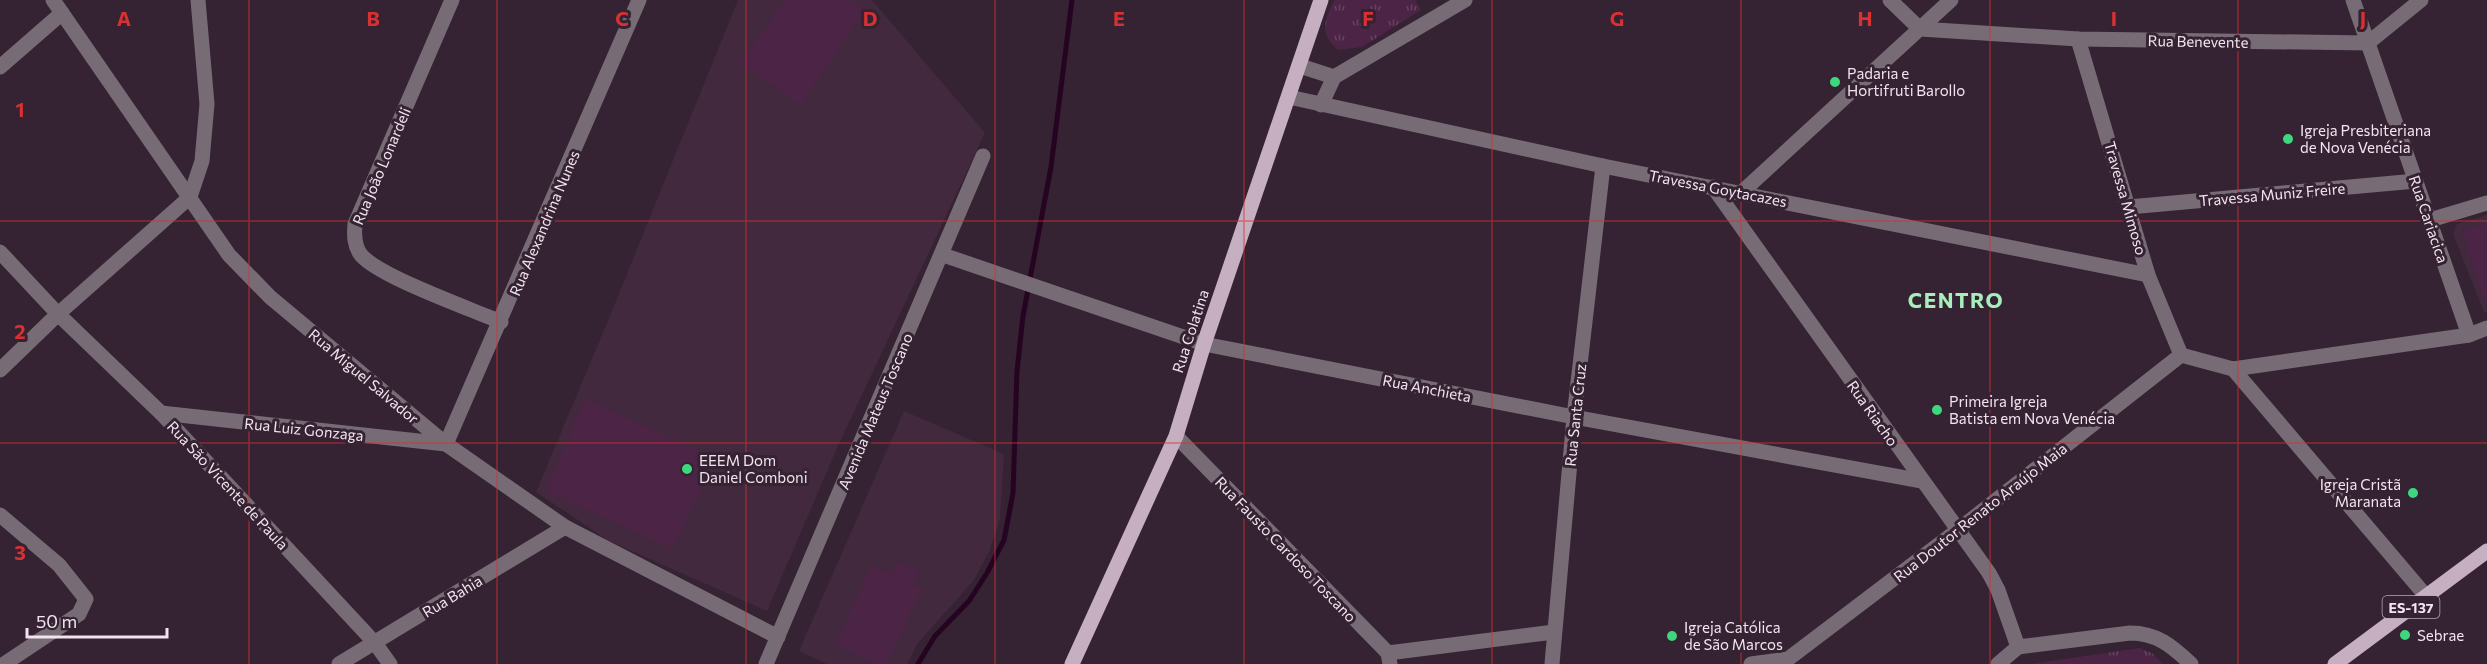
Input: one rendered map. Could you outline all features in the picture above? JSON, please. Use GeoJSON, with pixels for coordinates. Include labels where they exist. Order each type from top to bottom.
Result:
{"type":"FeatureCollection","features":[{"type":"Feature","properties":{"kind":"main road","name":"Rua Colatina"},"geometry":{"type":"LineString","coordinates":[[1072,664],[1176,436],[1204,344],[1290,97],[1321,0]]}},
{"type":"Feature","properties":{"kind":"main road","name":"ES-137"},"geometry":{"type":"LineString","coordinates":[[2335,664],[2487,551]]}},
{"type":"Feature","properties":{"kind":"street"},"geometry":{"type":"LineString","coordinates":[[0,370],[58,314],[190,197],[202,161],[207,104],[198,0]]}},
{"type":"Feature","properties":{"kind":"street","name":"Rua João Lonardeli"},"geometry":{"type":"LineString","coordinates":[[452,0],[355,224],[354,240],[360,254],[390,274],[501,322]]}},
{"type":"Feature","properties":{"kind":"street","name":"Rua Alexandrina Nunes"},"geometry":{"type":"LineString","coordinates":[[446,444],[501,322],[639,0]]}},
{"type":"Feature","properties":{"kind":"street"},"geometry":{"type":"LineString","coordinates":[[1321,105],[1334,77],[1465,0]]}},
{"type":"Feature","properties":{"kind":"street"},"geometry":{"type":"LineString","coordinates":[[1890,0],[1920,29]]}},
{"type":"Feature","properties":{"kind":"street"},"geometry":{"type":"LineString","coordinates":[[1742,192],[1951,0]]}},
{"type":"Feature","properties":{"kind":"street","name":"Rua Cariacica"},"geometry":{"type":"LineString","coordinates":[[2353,0],[2469,335]]}},
{"type":"Feature","properties":{"kind":"street"},"geometry":{"type":"LineString","coordinates":[[2368,43],[2421,0]]}},
{"type":"Feature","properties":{"kind":"street"},"geometry":{"type":"LineString","coordinates":[[0,67],[56,4]]}},
{"type":"Feature","properties":{"kind":"street","name":"Rua Miguel Salvador"},"geometry":{"type":"LineString","coordinates":[[56,4],[229,255],[270,297],[446,444],[565,527],[778,637]]}},
{"type":"Feature","properties":{"kind":"street","name":"Rua Benevente"},"geometry":{"type":"LineString","coordinates":[[1920,29],[2078,39],[2368,43]]}},
{"type":"Feature","properties":{"kind":"street","name":"Travessa Mimoso"},"geometry":{"type":"LineString","coordinates":[[2078,39],[2148,275],[2181,355]]}},
{"type":"Feature","properties":{"kind":"street"},"geometry":{"type":"LineString","coordinates":[[1300,66],[1334,77]]}},
{"type":"Feature","properties":{"kind":"street","name":"Travessa Goytacazes"},"geometry":{"type":"LineString","coordinates":[[1290,97],[1603,166],[2148,275]]}},
{"type":"Feature","properties":{"kind":"street","name":"Avenida Mateus Toscano"},"geometry":{"type":"LineString","coordinates":[[768,660],[983,156]]}},
{"type":"Feature","properties":{"kind":"street","name":"Rua Santa Cruz"},"geometry":{"type":"LineString","coordinates":[[1552,664],[1574,417],[1603,166]]}},
{"type":"Feature","properties":{"kind":"street","name":"Travessa Muniz Freire"},"geometry":{"type":"LineString","coordinates":[[2129,207],[2416,181]]}},
{"type":"Feature","properties":{"kind":"street","name":"Rua Riacho"},"geometry":{"type":"LineString","coordinates":[[1713,187],[1958,530],[1998,590],[2018,647]]}},
{"type":"Feature","properties":{"kind":"street"},"geometry":{"type":"LineString","coordinates":[[2430,220],[2487,203]]}},
{"type":"Feature","properties":{"kind":"street","name":"Rua São Vicente de Paula"},"geometry":{"type":"LineString","coordinates":[[0,252],[58,314],[161,413],[375,643],[390,664]]}},
{"type":"Feature","properties":{"kind":"street","name":"Rua Anchieta"},"geometry":{"type":"LineString","coordinates":[[942,255],[1204,344],[1574,417],[1922,481]]}},
{"type":"Feature","properties":{"kind":"street"},"geometry":{"type":"LineString","coordinates":[[2181,355],[2233,369],[2469,335],[2487,328]]}},
{"type":"Feature","properties":{"kind":"street","name":"Rua Doutor Renato Araújo Maia"},"geometry":{"type":"LineString","coordinates":[[1751,664],[1788,661],[2181,355]]}},
{"type":"Feature","properties":{"kind":"street"},"geometry":{"type":"LineString","coordinates":[[2233,369],[2426,596]]}},
{"type":"Feature","properties":{"kind":"street","name":"Rua Luiz Gonzaga"},"geometry":{"type":"LineString","coordinates":[[161,413],[446,444]]}},
{"type":"Feature","properties":{"kind":"street","name":"Rua Fausto Cardoso Toscano"},"geometry":{"type":"LineString","coordinates":[[1176,436],[1388,658]]}},
{"type":"Feature","properties":{"kind":"street"},"geometry":{"type":"LineString","coordinates":[[0,515],[59,565],[84,595],[85,602],[82,610],[64,626],[4,664]]}},
{"type":"Feature","properties":{"kind":"street","name":"Rua Bahia"},"geometry":{"type":"LineString","coordinates":[[339,664],[565,527]]}},
{"type":"Feature","properties":{"kind":"street"},"geometry":{"type":"LineString","coordinates":[[1388,658],[1554,632]]}},
{"type":"Feature","properties":{"kind":"street"},"geometry":{"type":"LineString","coordinates":[[1998,664],[2018,647],[2143,633],[2168,643],[2191,664]]}},
{"type":"Feature","properties":{"kind":"street"},"geometry":{"type":"LineString","coordinates":[[752,664],[768,660]]}},
{"type":"Feature","properties":{"kind":"shaded area"},"geometry":{"type":"Polygon","coordinates":[[[738,0],[872,0],[985,133],[838,446],[767,611],[609,541],[536,492],[738,0]]]}},
{"type":"Feature","properties":{"kind":"shaded area"},"geometry":{"type":"Polygon","coordinates":[[[2487,215],[2487,313],[2484,312],[2453,234],[2457,224],[2487,215]]]}},
{"type":"Feature","properties":{"kind":"shaded area"},"geometry":{"type":"Polygon","coordinates":[[[904,411],[1004,454],[1000,519],[989,552],[974,580],[918,643],[907,664],[827,664],[799,651],[904,411]]]}},
{"type":"Feature","properties":{"kind":"green space"},"geometry":{"type":"Polygon","coordinates":[[[785,0],[852,0],[866,10],[800,105],[740,63],[785,0]]]}},
{"type":"Feature","properties":{"kind":"green space"},"geometry":{"type":"Polygon","coordinates":[[[1334,0],[1415,0],[1421,10],[1362,47],[1338,50],[1328,38],[1325,26],[1334,0]]]}},
{"type":"Feature","properties":{"kind":"green space"},"geometry":{"type":"Polygon","coordinates":[[[2487,223],[2487,302],[2484,303],[2463,231],[2487,223]]]}},
{"type":"Feature","properties":{"kind":"green space"},"geometry":{"type":"Polygon","coordinates":[[[585,399],[715,458],[673,549],[546,491],[585,399]]]}},
{"type":"Feature","properties":{"kind":"green space"},"geometry":{"type":"Polygon","coordinates":[[[897,561],[919,571],[913,585],[922,589],[887,664],[876,664],[835,645],[871,566],[892,574],[897,561]]]}},
{"type":"Feature","properties":{"kind":"green space"},"geometry":{"type":"Polygon","coordinates":[[[2140,648],[2152,653],[2163,664],[2031,664],[2140,648]]]}},
{"type":"Feature","properties":{"kind":"waterway"},"geometry":{"type":"LineString","coordinates":[[918,664],[935,636],[969,601],[1004,540],[1013,493],[1017,371],[1023,316],[1051,167],[1072,0]]}},
{"type":"Feature","properties":{"kind":"place","name":"Padaria e Hortifruti Barollo"},"geometry":{"type":"Point","coordinates":[1835,82]}},
{"type":"Feature","properties":{"kind":"place","name":"Igreja Presbiteriana de Nova Venécia"},"geometry":{"type":"Point","coordinates":[2288,139]}},
{"type":"Feature","properties":{"kind":"place","name":"Primeira Igreja Batista em Nova Venécia"},"geometry":{"type":"Point","coordinates":[1937,410]}},
{"type":"Feature","properties":{"kind":"place","name":"EEEM Dom Daniel Comboni"},"geometry":{"type":"Point","coordinates":[687,469]}},
{"type":"Feature","properties":{"kind":"place","name":"Igreja Cristã Maranata"},"geometry":{"type":"Point","coordinates":[2413,493]}},
{"type":"Feature","properties":{"kind":"place","name":"Sebrae"},"geometry":{"type":"Point","coordinates":[2405,635]}},
{"type":"Feature","properties":{"kind":"place","name":"Igreja Católica de São Marcos"},"geometry":{"type":"Point","coordinates":[1672,636]}},
{"type":"Feature","properties":{"kind":"district","name":"CENTRO"},"geometry":{"type":"Point","coordinates":[1956,299]}}]}
